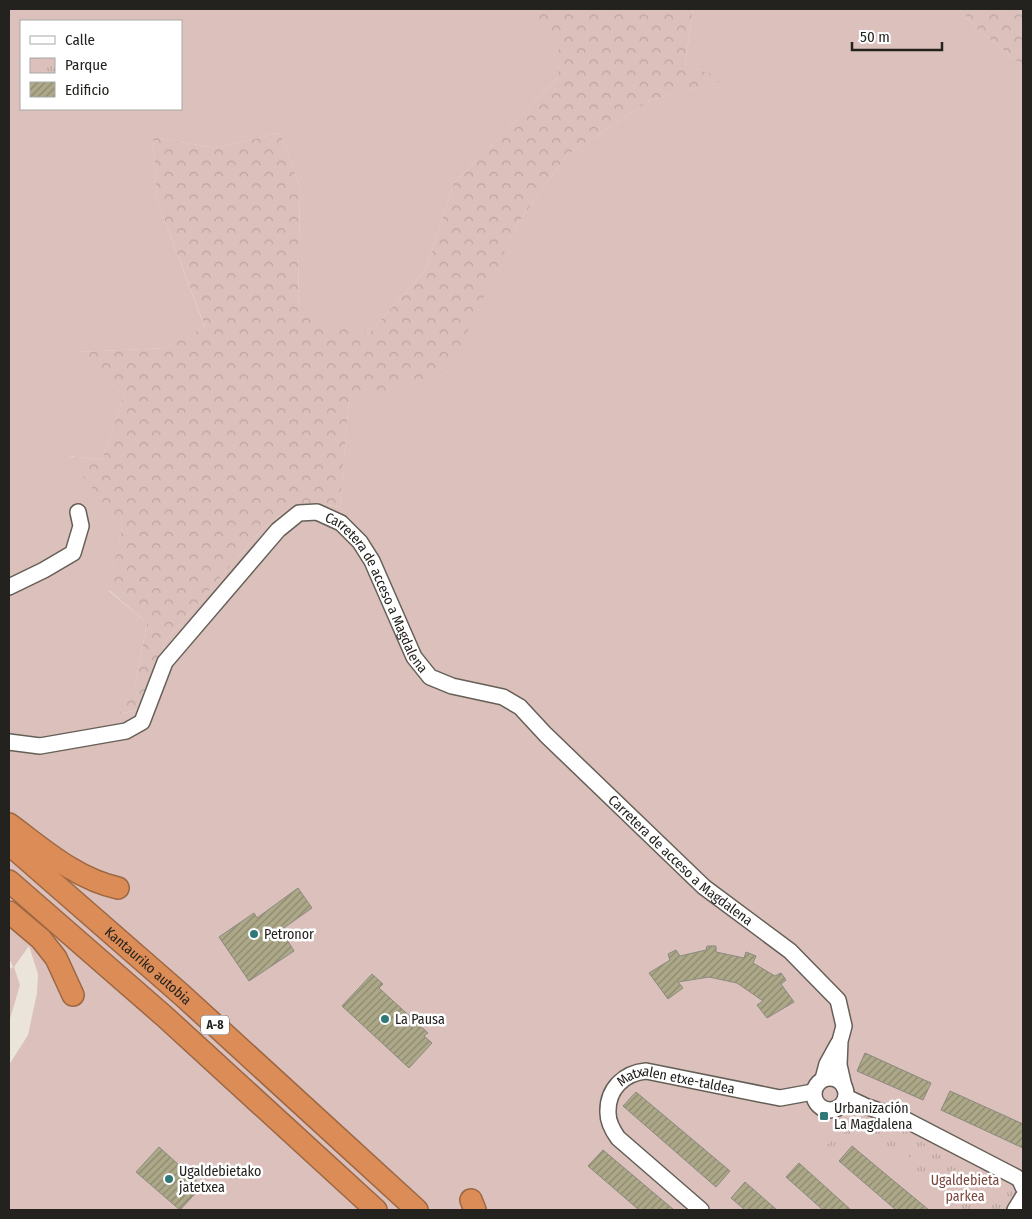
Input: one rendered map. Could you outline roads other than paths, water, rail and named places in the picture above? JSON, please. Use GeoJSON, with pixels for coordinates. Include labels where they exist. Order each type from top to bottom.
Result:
{"type":"FeatureCollection","features":[{"type":"Feature","properties":{"kind":"highway"},"geometry":{"type":"LineString","coordinates":[[9,824],[55,859],[82,876],[118,888]]}},
{"type":"Feature","properties":{"kind":"highway","name":"Kantauriko autobia"},"geometry":{"type":"LineString","coordinates":[[9,844],[182,995],[418,1210]]}},
{"type":"Feature","properties":{"kind":"highway","name":"Kantauriko autobia"},"geometry":{"type":"LineString","coordinates":[[9,881],[164,1016],[376,1210]]}},
{"type":"Feature","properties":{"kind":"highway"},"geometry":{"type":"LineString","coordinates":[[9,912],[41,939],[56,958],[72,995]]}},
{"type":"Feature","properties":{"kind":"street"},"geometry":{"type":"LineString","coordinates":[[9,587],[74,553],[81,526],[78,512]]}},
{"type":"Feature","properties":{"kind":"street","name":"Carretera de acceso a Magdalena"},"geometry":{"type":"LineString","coordinates":[[9,742],[40,746],[126,731],[142,722],[165,662],[278,530],[299,513],[318,512],[341,523],[360,542],[372,561],[414,657],[430,677],[452,686],[503,697],[520,707],[546,735],[704,887],[790,951],[838,1000],[844,1026],[840,1041],[839,1065],[845,1092]]}},
{"type":"Feature","properties":{"kind":"street","name":"Carretera de acceso a Magdalena"},"geometry":{"type":"LineString","coordinates":[[823,1079],[827,1064],[840,1041]]}},
{"type":"Feature","properties":{"kind":"street","name":"Matxalen etxe-taldea"},"geometry":{"type":"LineString","coordinates":[[701,1210],[618,1138],[614,1132],[608,1113],[610,1099],[616,1087],[623,1079],[635,1072],[646,1071],[780,1098],[813,1092]]}},
{"type":"Feature","properties":{"kind":"street"},"geometry":{"type":"LineString","coordinates":[[845,1092],[840,1106],[830,1111],[820,1107],[814,1098],[813,1092],[816,1085],[823,1079],[833,1078],[837,1080],[845,1092],[865,1106],[906,1120],[1020,1180],[1023,1187]]}},
{"type":"Feature","properties":{"kind":"street"},"geometry":{"type":"LineString","coordinates":[[1015,1210],[1023,1197]]}},
{"type":"Feature","properties":{"kind":"place","name":"Petronor"},"geometry":{"type":"Point","coordinates":[254,934]}},
{"type":"Feature","properties":{"kind":"place","name":"La Pausa"},"geometry":{"type":"Point","coordinates":[385,1019]}},
{"type":"Feature","properties":{"kind":"place","name":"Urbanización La Magdalena"},"geometry":{"type":"Point","coordinates":[824,1116]}},
{"type":"Feature","properties":{"kind":"place","name":"Ugaldebietako jatetxea"},"geometry":{"type":"Point","coordinates":[169,1179]}},
{"type":"Feature","properties":{"kind":"park label","name":"Ugaldebieta parkea"},"geometry":{"type":"Point","coordinates":[965,1188]}}]}
